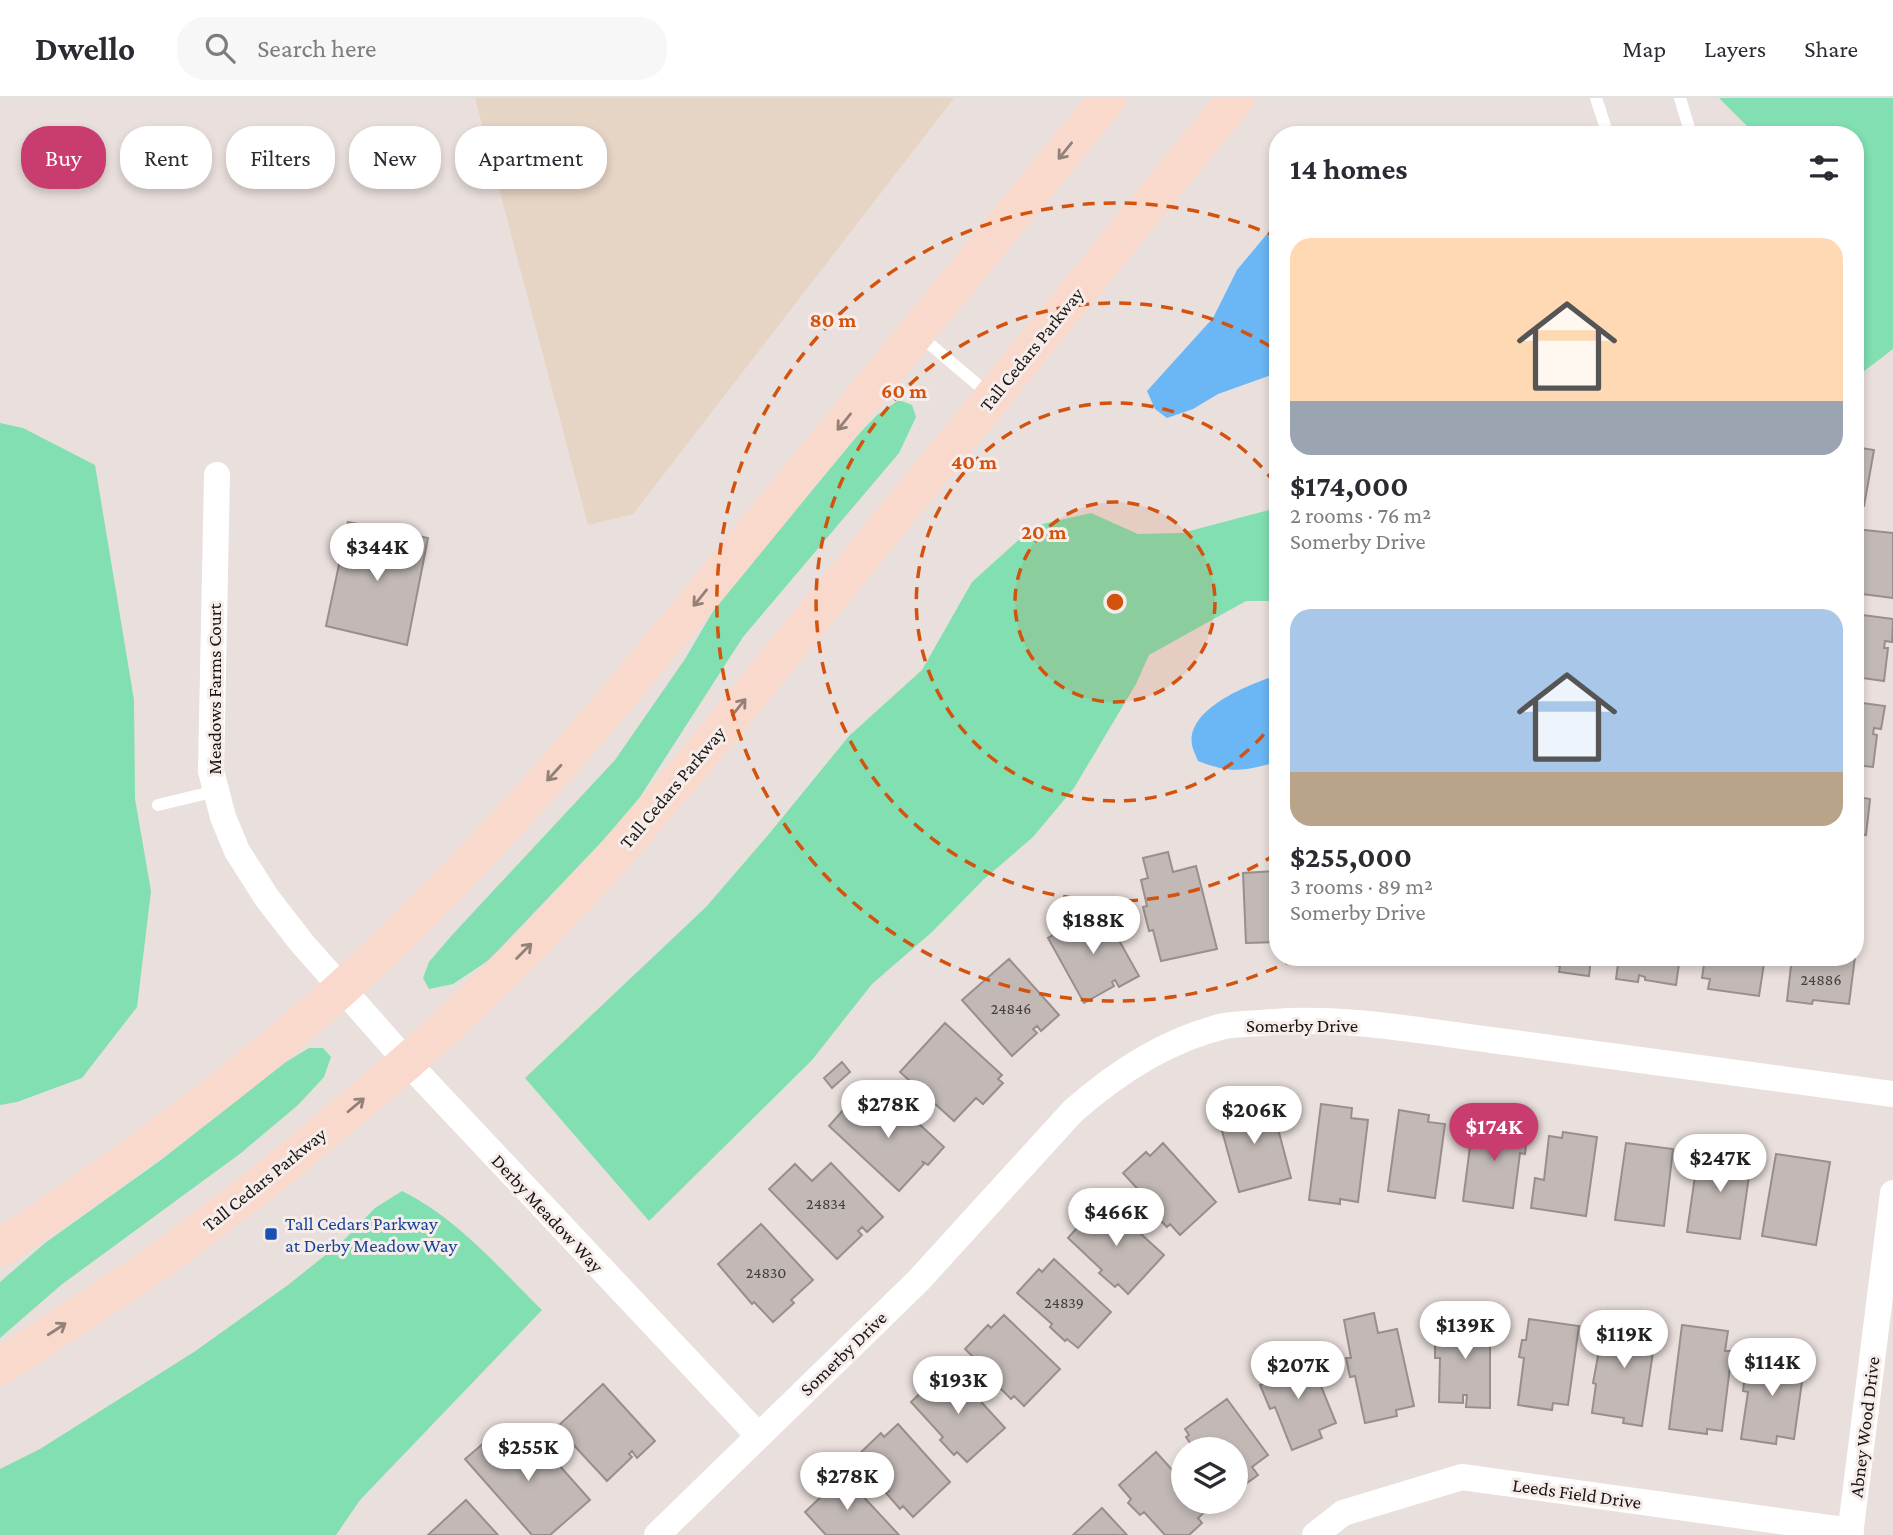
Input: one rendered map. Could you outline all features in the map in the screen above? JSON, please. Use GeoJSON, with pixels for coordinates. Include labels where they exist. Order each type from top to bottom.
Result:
{"type":"FeatureCollection","features":[{"type":"Feature","properties":{"kind":"main road"},"geometry":{"type":"LineString","coordinates":[[0,1248],[143,1151],[269,1050],[341,989],[510,821],[561,764],[1108,98]]}},
{"type":"Feature","properties":{"kind":"main road","name":"Tall Cedars Parkway"},"geometry":{"type":"LineString","coordinates":[[0,1367],[191,1237],[264,1182],[407,1062],[535,940],[607,864],[698,758],[1236,98]]}},
{"type":"Feature","properties":{"kind":"street","name":"Meadows Farms Court"},"geometry":{"type":"LineString","coordinates":[[217,475],[211,771],[223,817],[237,851],[267,898],[341,989]]}},
{"type":"Feature","properties":{"kind":"street","name":"Derby Meadow Way"},"geometry":{"type":"LineString","coordinates":[[341,989],[758,1436]]}},
{"type":"Feature","properties":{"kind":"street","name":"Somerby Drive"},"geometry":{"type":"LineString","coordinates":[[657,1535],[918,1280],[1073,1111],[1133,1064],[1183,1038],[1226,1026],[1277,1021],[1318,1021],[1403,1028],[1893,1094]]}},
{"type":"Feature","properties":{"kind":"street","name":"Abney Wood Drive"},"geometry":{"type":"LineString","coordinates":[[1850,1533],[1893,1193]]}},
{"type":"Feature","properties":{"kind":"street","name":"Leeds Field Drive"},"geometry":{"type":"LineString","coordinates":[[1315,1535],[1343,1513],[1462,1477],[1850,1533]]}},
{"type":"Feature","properties":{"kind":"lane"},"geometry":{"type":"LineString","coordinates":[[1596,98],[1605,126]]}},
{"type":"Feature","properties":{"kind":"lane"},"geometry":{"type":"LineString","coordinates":[[1680,98],[1688,126]]}},
{"type":"Feature","properties":{"kind":"lane"},"geometry":{"type":"LineString","coordinates":[[916,333],[992,397]]}},
{"type":"Feature","properties":{"kind":"lane"},"geometry":{"type":"LineString","coordinates":[[158,805],[216,791]]}},
{"type":"Feature","properties":{"kind":"shaded area"},"geometry":{"type":"Polygon","coordinates":[[[475,98],[954,98],[633,514],[588,525],[499,189],[607,189],[607,126],[482,126],[475,98]]]}},
{"type":"Feature","properties":{"kind":"green space"},"geometry":{"type":"Polygon","coordinates":[[[1719,98],[1893,98],[1893,349],[1864,371],[1864,126],[1747,126],[1719,98]]]}},
{"type":"Feature","properties":{"kind":"green space"},"geometry":{"type":"Polygon","coordinates":[[[899,400],[912,405],[916,417],[899,453],[743,637],[631,811],[489,960],[453,984],[429,989],[423,978],[429,962],[615,760],[685,659],[716,606],[858,435],[877,415],[899,400]]]}},
{"type":"Feature","properties":{"kind":"green space"},"geometry":{"type":"Polygon","coordinates":[[[0,423],[23,428],[95,465],[134,700],[135,799],[151,891],[137,1007],[82,1078],[17,1102],[0,1105],[0,423]]]}},
{"type":"Feature","properties":{"kind":"green space"},"geometry":{"type":"Polygon","coordinates":[[[1269,510],[1269,601],[1246,601],[1149,655],[1136,684],[1074,788],[1033,837],[872,984],[812,1060],[649,1221],[525,1078],[706,907],[849,736],[922,670],[972,582],[1034,526],[1091,513],[1138,534],[1182,533],[1269,510]]]}},
{"type":"Feature","properties":{"kind":"green space"},"geometry":{"type":"Polygon","coordinates":[[[309,1048],[323,1048],[331,1057],[324,1077],[298,1105],[241,1153],[61,1285],[0,1338],[0,1282],[45,1243],[161,1160],[286,1062],[309,1048]]]}},
{"type":"Feature","properties":{"kind":"green space"},"geometry":{"type":"Polygon","coordinates":[[[402,1191],[459,1229],[542,1310],[360,1500],[336,1535],[0,1535],[0,1469],[40,1449],[194,1352],[288,1285],[343,1241],[375,1208],[402,1191]]]}},
{"type":"Feature","properties":{"kind":"water"},"geometry":{"type":"Polygon","coordinates":[[[1269,232],[1269,376],[1218,394],[1193,409],[1167,418],[1155,409],[1147,391],[1213,318],[1237,270],[1269,232]]]}},
{"type":"Feature","properties":{"kind":"water"},"geometry":{"type":"Polygon","coordinates":[[[1269,678],[1269,764],[1238,770],[1198,761],[1192,745],[1193,732],[1199,720],[1222,700],[1269,678]]]}},
{"type":"Feature","properties":{"kind":"building"},"geometry":{"type":"Polygon","coordinates":[[[1864,448],[1874,450],[1864,506],[1864,448]]]}},
{"type":"Feature","properties":{"kind":"building"},"geometry":{"type":"Polygon","coordinates":[[[348,522],[428,538],[407,645],[326,626],[348,522]]]}},
{"type":"Feature","properties":{"kind":"building"},"geometry":{"type":"Polygon","coordinates":[[[1864,530],[1893,533],[1893,598],[1864,594],[1864,530]]]}},
{"type":"Feature","properties":{"kind":"building"},"geometry":{"type":"Polygon","coordinates":[[[1864,615],[1893,619],[1892,642],[1885,641],[1884,648],[1888,648],[1884,681],[1864,678],[1864,615]]]}},
{"type":"Feature","properties":{"kind":"building"},"geometry":{"type":"Polygon","coordinates":[[[1864,703],[1885,706],[1881,729],[1874,728],[1873,734],[1877,735],[1873,767],[1864,766],[1864,703]]]}},
{"type":"Feature","properties":{"kind":"building"},"geometry":{"type":"Polygon","coordinates":[[[1864,798],[1870,799],[1864,835],[1864,798]]]}},
{"type":"Feature","properties":{"kind":"building"},"geometry":{"type":"Polygon","coordinates":[[[1168,852],[1173,872],[1196,866],[1217,949],[1161,961],[1153,930],[1149,931],[1143,907],[1147,906],[1141,880],[1148,878],[1143,858],[1168,852]]]}},
{"type":"Feature","properties":{"kind":"building"},"geometry":{"type":"Polygon","coordinates":[[[1269,872],[1269,942],[1246,943],[1243,873],[1269,872]]]}},
{"type":"Feature","properties":{"kind":"building"},"geometry":{"type":"Polygon","coordinates":[[[1101,908],[1139,976],[1119,987],[1115,980],[1112,982],[1114,986],[1084,1003],[1048,938],[1101,908]]]}},
{"type":"Feature","properties":{"kind":"building"},"geometry":{"type":"Polygon","coordinates":[[[1009,959],[1059,1015],[1041,1031],[1037,1026],[1033,1029],[1037,1033],[1012,1056],[962,1000],[1009,959]]]}},
{"type":"Feature","properties":{"kind":"building"},"geometry":{"type":"Polygon","coordinates":[[[1560,966],[1590,966],[1589,976],[1559,972],[1560,966]]]}},
{"type":"Feature","properties":{"kind":"building"},"geometry":{"type":"Polygon","coordinates":[[[1618,966],[1679,966],[1676,985],[1645,980],[1645,977],[1639,975],[1638,982],[1616,979],[1618,966]]]}},
{"type":"Feature","properties":{"kind":"building"},"geometry":{"type":"Polygon","coordinates":[[[1704,966],[1764,966],[1759,996],[1708,989],[1710,979],[1702,978],[1704,966]]]}},
{"type":"Feature","properties":{"kind":"building"},"geometry":{"type":"Polygon","coordinates":[[[1791,966],[1854,966],[1849,1004],[1813,1000],[1812,1004],[1787,1001],[1791,966]]]}},
{"type":"Feature","properties":{"kind":"building"},"geometry":{"type":"Polygon","coordinates":[[[945,1023],[1002,1075],[998,1079],[1003,1083],[983,1104],[976,1098],[954,1121],[900,1072],[945,1023]]]}},
{"type":"Feature","properties":{"kind":"building"},"geometry":{"type":"Polygon","coordinates":[[[842,1062],[850,1072],[832,1088],[824,1078],[842,1062]]]}},
{"type":"Feature","properties":{"kind":"building"},"geometry":{"type":"Polygon","coordinates":[[[889,1096],[944,1147],[928,1165],[922,1161],[924,1164],[899,1191],[829,1126],[852,1100],[869,1116],[889,1096]]]}},
{"type":"Feature","properties":{"kind":"building"},"geometry":{"type":"Polygon","coordinates":[[[1254,1103],[1256,1110],[1272,1106],[1291,1178],[1239,1192],[1217,1113],[1254,1103]]]}},
{"type":"Feature","properties":{"kind":"building"},"geometry":{"type":"Polygon","coordinates":[[[1321,1104],[1352,1108],[1351,1118],[1368,1120],[1358,1202],[1340,1199],[1340,1204],[1309,1200],[1321,1104]]]}},
{"type":"Feature","properties":{"kind":"building"},"geometry":{"type":"Polygon","coordinates":[[[1399,1110],[1429,1115],[1428,1122],[1445,1124],[1435,1198],[1388,1191],[1399,1110]]]}},
{"type":"Feature","properties":{"kind":"building"},"geometry":{"type":"Polygon","coordinates":[[[1493,1121],[1528,1126],[1525,1154],[1520,1153],[1513,1208],[1463,1201],[1473,1123],[1493,1126],[1493,1121]]]}},
{"type":"Feature","properties":{"kind":"building"},"geometry":{"type":"Polygon","coordinates":[[[1563,1132],[1597,1137],[1586,1216],[1531,1208],[1535,1178],[1544,1180],[1549,1136],[1562,1138],[1563,1132]]]}},
{"type":"Feature","properties":{"kind":"building"},"geometry":{"type":"Polygon","coordinates":[[[1163,1143],[1216,1202],[1180,1235],[1170,1224],[1167,1227],[1152,1212],[1156,1209],[1123,1173],[1146,1152],[1150,1156],[1163,1143]]]}},
{"type":"Feature","properties":{"kind":"building"},"geometry":{"type":"Polygon","coordinates":[[[1626,1143],[1673,1149],[1664,1226],[1615,1220],[1626,1143]]]}},
{"type":"Feature","properties":{"kind":"building"},"geometry":{"type":"Polygon","coordinates":[[[1699,1148],[1752,1155],[1740,1239],[1687,1232],[1699,1148]]]}},
{"type":"Feature","properties":{"kind":"building"},"geometry":{"type":"Polygon","coordinates":[[[1776,1154],[1830,1162],[1816,1245],[1762,1236],[1776,1154]]]}},
{"type":"Feature","properties":{"kind":"building"},"geometry":{"type":"Polygon","coordinates":[[[831,1163],[883,1217],[867,1232],[862,1227],[858,1231],[862,1235],[837,1259],[769,1189],[795,1164],[812,1181],[831,1163]]]}},
{"type":"Feature","properties":{"kind":"building"},"geometry":{"type":"Polygon","coordinates":[[[1106,1202],[1164,1255],[1128,1294],[1118,1284],[1115,1287],[1099,1273],[1102,1270],[1068,1238],[1091,1212],[1094,1216],[1106,1202]]]}},
{"type":"Feature","properties":{"kind":"building"},"geometry":{"type":"Polygon","coordinates":[[[761,1224],[813,1280],[791,1300],[794,1303],[773,1322],[754,1302],[752,1304],[718,1264],[761,1224]]]}},
{"type":"Feature","properties":{"kind":"building"},"geometry":{"type":"Polygon","coordinates":[[[1054,1259],[1111,1312],[1078,1348],[1067,1339],[1065,1341],[1050,1327],[1052,1324],[1017,1293],[1039,1269],[1042,1272],[1054,1259]]]}},
{"type":"Feature","properties":{"kind":"building"},"geometry":{"type":"Polygon","coordinates":[[[1374,1313],[1378,1333],[1397,1329],[1414,1406],[1396,1410],[1397,1416],[1365,1423],[1355,1376],[1350,1377],[1346,1358],[1351,1358],[1344,1320],[1374,1313]]]}},
{"type":"Feature","properties":{"kind":"building"},"geometry":{"type":"Polygon","coordinates":[[[1004,1315],[1060,1369],[1024,1406],[1014,1396],[1011,1399],[996,1384],[999,1382],[965,1349],[988,1325],[991,1328],[1004,1315]]]}},
{"type":"Feature","properties":{"kind":"building"},"geometry":{"type":"Polygon","coordinates":[[[1440,1318],[1490,1318],[1490,1408],[1466,1407],[1467,1395],[1463,1395],[1463,1403],[1439,1402],[1440,1358],[1435,1358],[1435,1337],[1440,1337],[1440,1318]]]}},
{"type":"Feature","properties":{"kind":"building"},"geometry":{"type":"Polygon","coordinates":[[[1605,1318],[1657,1325],[1642,1426],[1623,1423],[1624,1418],[1592,1413],[1596,1384],[1593,1383],[1605,1318]]]}},
{"type":"Feature","properties":{"kind":"building"},"geometry":{"type":"Polygon","coordinates":[[[1529,1319],[1579,1326],[1568,1405],[1553,1403],[1552,1410],[1518,1405],[1524,1358],[1519,1357],[1522,1340],[1526,1340],[1529,1319]]]}},
{"type":"Feature","properties":{"kind":"building"},"geometry":{"type":"Polygon","coordinates":[[[1682,1325],[1728,1331],[1725,1351],[1732,1351],[1722,1431],[1707,1429],[1707,1434],[1669,1429],[1682,1325]]]}},
{"type":"Feature","properties":{"kind":"building"},"geometry":{"type":"Polygon","coordinates":[[[1308,1354],[1336,1423],[1319,1430],[1322,1438],[1292,1450],[1275,1407],[1270,1409],[1260,1385],[1265,1383],[1261,1373],[1308,1354]]]}},
{"type":"Feature","properties":{"kind":"building"},"geometry":{"type":"Polygon","coordinates":[[[1753,1354],[1805,1360],[1794,1439],[1777,1436],[1776,1444],[1741,1439],[1748,1392],[1743,1391],[1745,1374],[1750,1374],[1753,1354]]]}},
{"type":"Feature","properties":{"kind":"building"},"geometry":{"type":"Polygon","coordinates":[[[952,1370],[1005,1428],[967,1462],[957,1452],[954,1455],[940,1440],[943,1437],[911,1402],[935,1379],[939,1383],[952,1370]]]}},
{"type":"Feature","properties":{"kind":"building"},"geometry":{"type":"Polygon","coordinates":[[[603,1384],[655,1441],[637,1458],[632,1451],[629,1454],[632,1457],[607,1481],[557,1427],[603,1384]]]}},
{"type":"Feature","properties":{"kind":"building"},"geometry":{"type":"Polygon","coordinates":[[[1227,1399],[1268,1455],[1252,1467],[1258,1475],[1248,1482],[1248,1437],[1186,1437],[1189,1435],[1185,1429],[1227,1399]]]}},
{"type":"Feature","properties":{"kind":"building"},"geometry":{"type":"Polygon","coordinates":[[[898,1424],[950,1482],[913,1517],[903,1506],[900,1509],[886,1493],[889,1491],[857,1456],[881,1433],[884,1437],[898,1424]]]}},
{"type":"Feature","properties":{"kind":"building"},"geometry":{"type":"Polygon","coordinates":[[[520,1428],[548,1460],[552,1457],[590,1500],[550,1535],[532,1535],[465,1459],[492,1436],[501,1446],[520,1428]]]}},
{"type":"Feature","properties":{"kind":"building"},"geometry":{"type":"Polygon","coordinates":[[[1156,1452],[1171,1469],[1171,1514],[1202,1514],[1198,1518],[1202,1523],[1189,1535],[1165,1535],[1144,1512],[1140,1515],[1128,1503],[1131,1499],[1119,1485],[1156,1452]]]}},
{"type":"Feature","properties":{"kind":"building"},"geometry":{"type":"Polygon","coordinates":[[[837,1474],[845,1481],[847,1479],[899,1535],[826,1535],[805,1512],[824,1494],[820,1490],[837,1474]]]}},
{"type":"Feature","properties":{"kind":"building"},"geometry":{"type":"Polygon","coordinates":[[[466,1500],[498,1535],[428,1535],[466,1500]]]}},
{"type":"Feature","properties":{"kind":"building"},"geometry":{"type":"Polygon","coordinates":[[[1102,1508],[1127,1535],[1073,1535],[1102,1508]]]}},
{"type":"Feature","properties":{"kind":"place","name":"Tall Cedars Parkway at Derby Meadow Way"},"geometry":{"type":"Point","coordinates":[271,1234]}}]}
